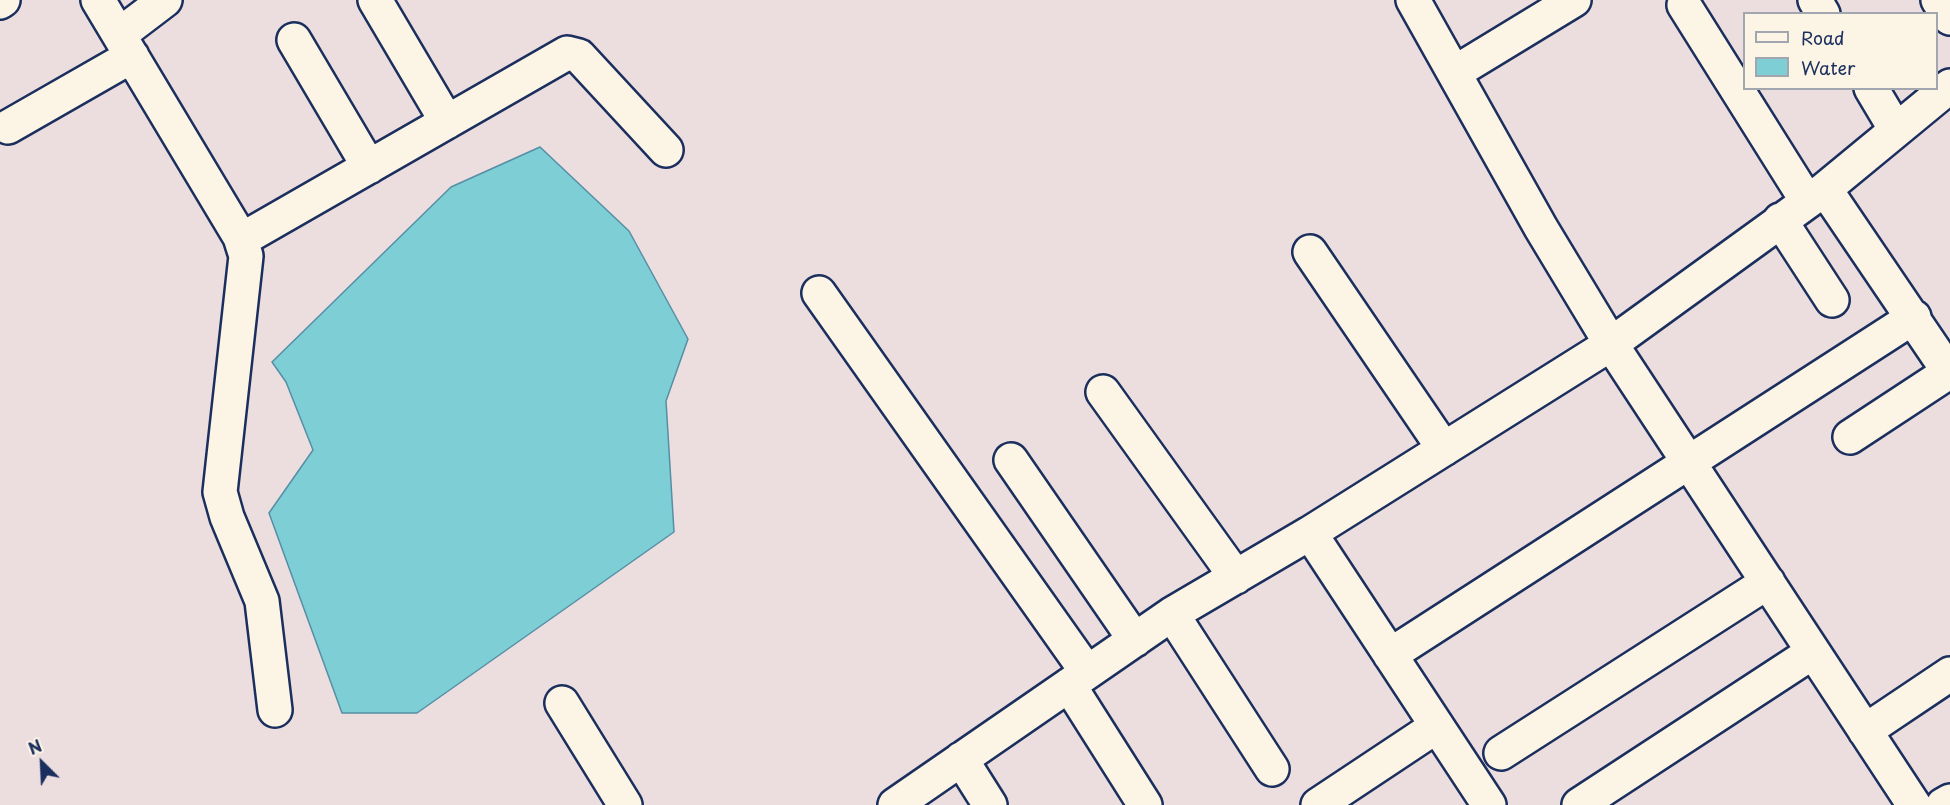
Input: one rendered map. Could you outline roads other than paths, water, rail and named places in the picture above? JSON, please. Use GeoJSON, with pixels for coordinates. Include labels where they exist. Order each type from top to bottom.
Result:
{"type":"FeatureCollection","features":[{"type":"Feature","properties":{"kind":"street"},"geometry":{"type":"LineString","coordinates":[[98,0],[241,240],[246,256],[220,492],[226,517],[262,601],[275,710]]}},
{"type":"Feature","properties":{"kind":"street"},"geometry":{"type":"LineString","coordinates":[[8,127],[126,46],[165,0]]}},
{"type":"Feature","properties":{"kind":"street"},"geometry":{"type":"LineString","coordinates":[[375,0],[447,122]]}},
{"type":"Feature","properties":{"kind":"street"},"geometry":{"type":"LineString","coordinates":[[1413,0],[1541,228],[1611,344],[1914,805]]}},
{"type":"Feature","properties":{"kind":"street"},"geometry":{"type":"LineString","coordinates":[[1454,73],[1574,0]]}},
{"type":"Feature","properties":{"kind":"street"},"geometry":{"type":"LineString","coordinates":[[1938,0],[1950,18]]}},
{"type":"Feature","properties":{"kind":"street"},"geometry":{"type":"LineString","coordinates":[[1684,5],[1743,90]]}},
{"type":"Feature","properties":{"kind":"street"},"geometry":{"type":"LineString","coordinates":[[294,40],[369,167]]}},
{"type":"Feature","properties":{"kind":"street"},"geometry":{"type":"LineString","coordinates":[[241,240],[567,53],[579,56],[666,150]]}},
{"type":"Feature","properties":{"kind":"street"},"geometry":{"type":"LineString","coordinates":[[895,805],[1172,614],[1310,533],[1611,344],[1816,195],[1950,86]]}},
{"type":"Feature","properties":{"kind":"street"},"geometry":{"type":"LineString","coordinates":[[1743,90],[1816,195],[1914,316],[1949,372],[1850,437]]}},
{"type":"Feature","properties":{"kind":"street"},"geometry":{"type":"LineString","coordinates":[[1871,90],[1896,130]]}},
{"type":"Feature","properties":{"kind":"street"},"geometry":{"type":"LineString","coordinates":[[1780,220],[1832,300]]}},
{"type":"Feature","properties":{"kind":"street"},"geometry":{"type":"LineString","coordinates":[[1310,252],[1444,449]]}},
{"type":"Feature","properties":{"kind":"street"},"geometry":{"type":"LineString","coordinates":[[819,293],[1078,679],[1145,805]]}},
{"type":"Feature","properties":{"kind":"street"},"geometry":{"type":"LineString","coordinates":[[1390,655],[1690,464],[1914,316]]}},
{"type":"Feature","properties":{"kind":"street"},"geometry":{"type":"LineString","coordinates":[[1103,392],[1236,577]]}},
{"type":"Feature","properties":{"kind":"street"},"geometry":{"type":"LineString","coordinates":[[1011,460],[1136,639]]}},
{"type":"Feature","properties":{"kind":"street"},"geometry":{"type":"LineString","coordinates":[[1310,533],[1489,805]]}},
{"type":"Feature","properties":{"kind":"street"},"geometry":{"type":"LineString","coordinates":[[1501,753],[1768,582]]}},
{"type":"Feature","properties":{"kind":"street"},"geometry":{"type":"LineString","coordinates":[[1172,614],[1272,769]]}},
{"type":"Feature","properties":{"kind":"street"},"geometry":{"type":"LineString","coordinates":[[1579,805],[1813,652]]}},
{"type":"Feature","properties":{"kind":"street"},"geometry":{"type":"LineString","coordinates":[[1865,731],[1950,674]]}},
{"type":"Feature","properties":{"kind":"street"},"geometry":{"type":"LineString","coordinates":[[562,703],[625,805]]}},
{"type":"Feature","properties":{"kind":"street"},"geometry":{"type":"LineString","coordinates":[[1318,805],[1437,726]]}},
{"type":"Feature","properties":{"kind":"street"},"geometry":{"type":"LineString","coordinates":[[961,759],[990,805]]}},
{"type":"Feature","properties":{"kind":"street"},"geometry":{"type":"LineString","coordinates":[[1943,805],[1950,801]]}},
{"type":"Feature","properties":{"kind":"water"},"geometry":{"type":"Polygon","coordinates":[[[540,147],[629,231],[688,339],[666,401],[674,532],[417,713],[342,713],[269,513],[313,450],[286,382],[272,362],[451,187],[540,147]]]}}]}
